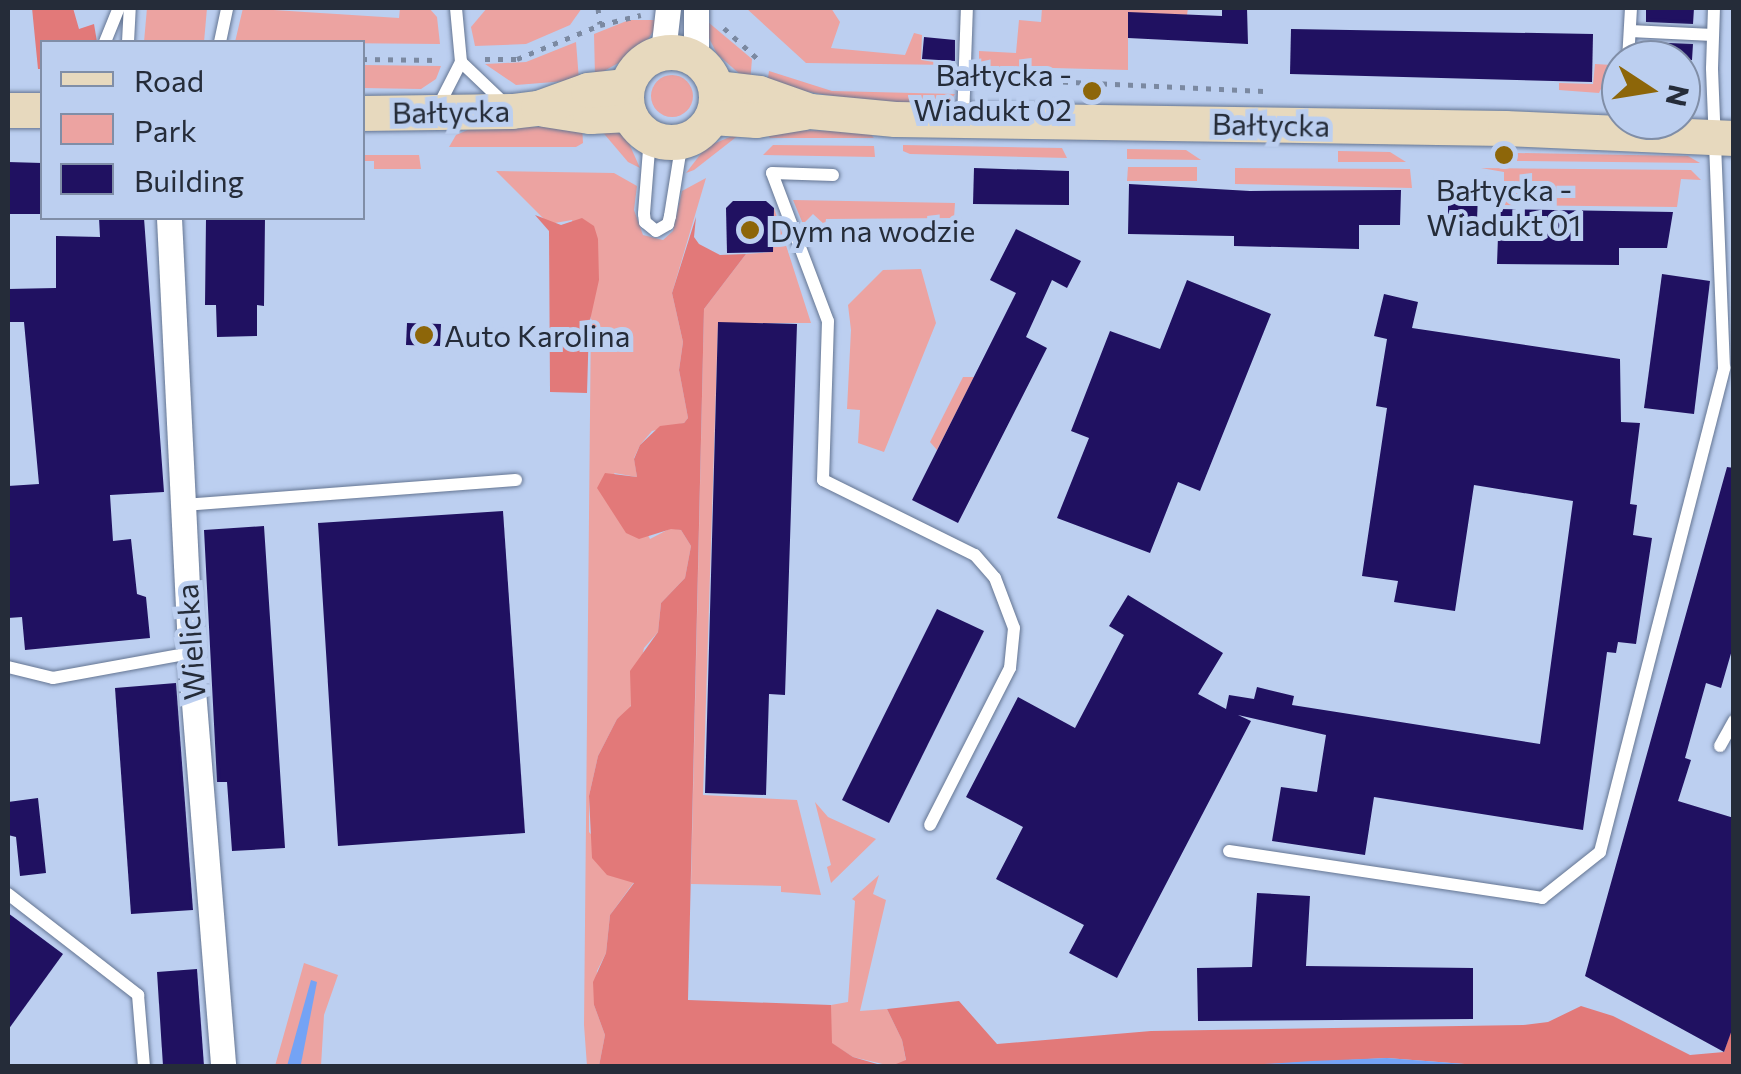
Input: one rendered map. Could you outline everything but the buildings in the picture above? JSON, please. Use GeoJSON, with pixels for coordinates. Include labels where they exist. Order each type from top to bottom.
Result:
{"type":"FeatureCollection","features":[{"type":"Feature","properties":{"kind":"main road"},"geometry":{"type":"LineString","coordinates":[[680,55],[713,76],[714,102],[647,120],[634,69],[680,55]]}},
{"type":"Feature","properties":{"kind":"main road","name":"Bałtycka"},"geometry":{"type":"LineString","coordinates":[[365,113],[525,109],[588,90],[647,120]]}},
{"type":"Feature","properties":{"kind":"main road","name":"Bałtycka"},"geometry":{"type":"LineString","coordinates":[[714,102],[758,93],[810,111],[963,121],[1601,128]]}},
{"type":"Feature","properties":{"kind":"main road"},"geometry":{"type":"LineString","coordinates":[[8,110],[40,110]]}},
{"type":"Feature","properties":{"kind":"street"},"geometry":{"type":"LineString","coordinates":[[680,55],[696,8]]}},
{"type":"Feature","properties":{"kind":"street"},"geometry":{"type":"LineString","coordinates":[[659,12],[680,55]]}},
{"type":"Feature","properties":{"kind":"street","name":"Wielicka"},"geometry":{"type":"LineString","coordinates":[[168,220],[190,653],[223,1066]]}},
{"type":"Feature","properties":{"kind":"lane"},"geometry":{"type":"LineString","coordinates":[[106,40],[119,8]]}},
{"type":"Feature","properties":{"kind":"lane"},"geometry":{"type":"LineString","coordinates":[[128,40],[130,8]]}},
{"type":"Feature","properties":{"kind":"lane"},"geometry":{"type":"LineString","coordinates":[[219,40],[227,8]]}},
{"type":"Feature","properties":{"kind":"lane"},"geometry":{"type":"LineString","coordinates":[[434,113],[460,62],[456,8]]}},
{"type":"Feature","properties":{"kind":"lane"},"geometry":{"type":"LineString","coordinates":[[963,121],[967,8]]}},
{"type":"Feature","properties":{"kind":"lane"},"geometry":{"type":"LineString","coordinates":[[1629,40],[1631,8]]}},
{"type":"Feature","properties":{"kind":"lane"},"geometry":{"type":"LineString","coordinates":[[1229,850],[1542,898],[1600,852],[1664,588],[1720,388],[1724,349],[1725,138],[1713,35],[1714,8]]}},
{"type":"Feature","properties":{"kind":"lane"},"geometry":{"type":"LineString","coordinates":[[1630,31],[1713,35]]}},
{"type":"Feature","properties":{"kind":"lane"},"geometry":{"type":"LineString","coordinates":[[460,62],[525,109]]}},
{"type":"Feature","properties":{"kind":"lane"},"geometry":{"type":"LineString","coordinates":[[647,120],[670,216],[668,224],[656,232],[645,222],[644,214],[647,120]]}},
{"type":"Feature","properties":{"kind":"lane"},"geometry":{"type":"LineString","coordinates":[[833,175],[772,173],[828,321],[824,480],[975,555],[995,578],[1014,628],[1010,668],[930,825]]}},
{"type":"Feature","properties":{"kind":"lane"},"geometry":{"type":"LineString","coordinates":[[182,505],[516,480]]}},
{"type":"Feature","properties":{"kind":"lane"},"geometry":{"type":"LineString","coordinates":[[8,667],[53,678],[190,653]]}},
{"type":"Feature","properties":{"kind":"lane"},"geometry":{"type":"LineString","coordinates":[[1720,746],[1734,721]]}},
{"type":"Feature","properties":{"kind":"lane"},"geometry":{"type":"LineString","coordinates":[[8,894],[138,995],[144,1066]]}},
{"type":"Feature","properties":{"kind":"path"},"geometry":{"type":"LineString","coordinates":[[598,8],[600,26]]}},
{"type":"Feature","properties":{"kind":"path"},"geometry":{"type":"LineString","coordinates":[[480,58],[517,59],[600,26],[659,12]]}},
{"type":"Feature","properties":{"kind":"path"},"geometry":{"type":"LineString","coordinates":[[718,22],[769,66]]}},
{"type":"Feature","properties":{"kind":"path"},"geometry":{"type":"LineString","coordinates":[[365,59],[440,60]]}},
{"type":"Feature","properties":{"kind":"path"},"geometry":{"type":"LineString","coordinates":[[1022,90],[1050,82],[1242,86],[1273,92]]}},
{"type":"Feature","properties":{"kind":"green space"},"geometry":{"type":"Polygon","coordinates":[[[147,8],[207,8],[204,40],[144,40],[147,8]]]}},
{"type":"Feature","properties":{"kind":"green space"},"geometry":{"type":"Polygon","coordinates":[[[243,8],[399,18],[400,8],[429,8],[437,17],[440,44],[365,43],[365,40],[235,40],[243,8]]]}},
{"type":"Feature","properties":{"kind":"green space"},"geometry":{"type":"Polygon","coordinates":[[[487,8],[582,8],[570,25],[526,44],[475,46],[471,27],[487,8]]]}},
{"type":"Feature","properties":{"kind":"green space"},"geometry":{"type":"Polygon","coordinates":[[[746,8],[831,8],[840,22],[831,48],[905,55],[914,33],[922,35],[921,60],[954,65],[806,63],[746,8]]]}},
{"type":"Feature","properties":{"kind":"green space"},"geometry":{"type":"Polygon","coordinates":[[[1042,8],[1188,8],[1187,15],[1128,13],[1128,70],[979,66],[979,51],[1016,53],[1019,20],[1041,22],[1042,8]]]}},
{"type":"Feature","properties":{"kind":"green space"},"geometry":{"type":"Polygon","coordinates":[[[629,20],[661,20],[640,51],[595,76],[594,34],[629,20]]]}},
{"type":"Feature","properties":{"kind":"green space"},"geometry":{"type":"Polygon","coordinates":[[[708,22],[752,59],[750,83],[717,54],[705,30],[708,22]]]}},
{"type":"Feature","properties":{"kind":"green space"},"geometry":{"type":"Polygon","coordinates":[[[576,42],[579,80],[516,85],[485,64],[526,62],[576,42]]]}},
{"type":"Feature","properties":{"kind":"green space"},"geometry":{"type":"Polygon","coordinates":[[[1595,64],[1601,64],[1599,93],[1559,90],[1559,83],[1593,84],[1595,64]]]}},
{"type":"Feature","properties":{"kind":"green space"},"geometry":{"type":"Polygon","coordinates":[[[365,65],[441,66],[436,79],[421,89],[365,88],[365,65]]]}},
{"type":"Feature","properties":{"kind":"green space"},"geometry":{"type":"Polygon","coordinates":[[[769,71],[832,91],[955,94],[948,104],[863,101],[767,85],[769,71]]]}},
{"type":"Feature","properties":{"kind":"green space"},"geometry":{"type":"Polygon","coordinates":[[[672,75],[687,81],[693,96],[687,111],[672,117],[657,111],[651,96],[657,81],[672,75]]]}},
{"type":"Feature","properties":{"kind":"green space"},"geometry":{"type":"Polygon","coordinates":[[[582,125],[583,143],[576,147],[449,147],[456,135],[470,129],[582,125]]]}},
{"type":"Feature","properties":{"kind":"green space"},"geometry":{"type":"Polygon","coordinates":[[[600,129],[619,132],[627,139],[640,168],[628,162],[600,129]]]}},
{"type":"Feature","properties":{"kind":"green space"},"geometry":{"type":"Polygon","coordinates":[[[764,130],[868,131],[874,138],[770,138],[764,130]]]}},
{"type":"Feature","properties":{"kind":"green space"},"geometry":{"type":"Polygon","coordinates":[[[744,131],[694,170],[686,173],[706,147],[744,131]]]}},
{"type":"Feature","properties":{"kind":"green space"},"geometry":{"type":"Polygon","coordinates":[[[773,145],[874,146],[875,157],[763,155],[773,145]]]}},
{"type":"Feature","properties":{"kind":"green space"},"geometry":{"type":"Polygon","coordinates":[[[903,145],[1062,148],[1067,158],[910,154],[903,151],[903,145]]]}},
{"type":"Feature","properties":{"kind":"green space"},"geometry":{"type":"Polygon","coordinates":[[[1127,149],[1186,150],[1201,160],[1127,159],[1127,149]]]}},
{"type":"Feature","properties":{"kind":"green space"},"geometry":{"type":"Polygon","coordinates":[[[1338,151],[1390,152],[1406,162],[1338,162],[1338,151]]]}},
{"type":"Feature","properties":{"kind":"green space"},"geometry":{"type":"Polygon","coordinates":[[[1517,153],[1688,156],[1700,163],[1517,161],[1517,153]]]}},
{"type":"Feature","properties":{"kind":"green space"},"geometry":{"type":"Polygon","coordinates":[[[365,155],[419,155],[421,169],[374,169],[374,161],[365,161],[365,155]]]}},
{"type":"Feature","properties":{"kind":"green space"},"geometry":{"type":"Polygon","coordinates":[[[1128,167],[1197,167],[1197,181],[1127,181],[1128,167]]]}},
{"type":"Feature","properties":{"kind":"green space"},"geometry":{"type":"Polygon","coordinates":[[[1235,168],[1410,169],[1412,188],[1235,184],[1235,168]]]}},
{"type":"Feature","properties":{"kind":"green space"},"geometry":{"type":"Polygon","coordinates":[[[1481,168],[1691,170],[1701,180],[1681,179],[1677,207],[1504,205],[1504,172],[1481,168]]]}},
{"type":"Feature","properties":{"kind":"green space"},"geometry":{"type":"Polygon","coordinates":[[[496,171],[614,173],[637,186],[634,210],[643,235],[663,240],[673,231],[682,191],[706,178],[672,293],[683,342],[679,370],[688,418],[684,423],[652,431],[634,458],[637,477],[614,473],[650,539],[671,528],[681,530],[691,546],[685,578],[661,603],[658,632],[644,648],[630,709],[617,719],[598,756],[589,796],[589,832],[634,882],[610,915],[606,953],[597,971],[594,1005],[605,1035],[599,1066],[587,1066],[584,1025],[591,312],[572,220],[549,224],[496,171]]]}},
{"type":"Feature","properties":{"kind":"green space"},"geometry":{"type":"Polygon","coordinates":[[[793,200],[955,203],[954,218],[826,219],[825,225],[813,214],[803,224],[793,200]]]}},
{"type":"Feature","properties":{"kind":"green space"},"geometry":{"type":"Polygon","coordinates":[[[774,208],[811,323],[718,323],[703,795],[797,800],[821,895],[781,892],[781,886],[691,884],[704,309],[746,254],[773,252],[774,208]]]}},
{"type":"Feature","properties":{"kind":"green space"},"geometry":{"type":"Polygon","coordinates":[[[921,269],[936,323],[884,452],[858,443],[860,410],[847,409],[851,330],[848,305],[883,270],[921,269]]]}},
{"type":"Feature","properties":{"kind":"green space"},"geometry":{"type":"Polygon","coordinates":[[[963,377],[974,377],[937,450],[930,442],[963,377]]]}},
{"type":"Feature","properties":{"kind":"green space"},"geometry":{"type":"Polygon","coordinates":[[[815,802],[828,817],[876,839],[831,883],[827,867],[831,865],[815,802]]]}},
{"type":"Feature","properties":{"kind":"green space"},"geometry":{"type":"Polygon","coordinates":[[[879,875],[873,894],[886,900],[860,1011],[887,1009],[902,1040],[906,1061],[891,1066],[853,1057],[831,1043],[831,1005],[848,1002],[855,901],[852,899],[879,875]]]}},
{"type":"Feature","properties":{"kind":"green space"},"geometry":{"type":"Polygon","coordinates":[[[304,963],[338,975],[324,1015],[321,1066],[275,1066],[304,963]]]}},
{"type":"Feature","properties":{"kind":"shaded area"},"geometry":{"type":"Polygon","coordinates":[[[32,8],[73,8],[79,29],[94,24],[97,40],[40,40],[38,69],[32,8]]]}},
{"type":"Feature","properties":{"kind":"shaded area"},"geometry":{"type":"Polygon","coordinates":[[[535,215],[561,225],[582,218],[594,226],[598,239],[599,280],[589,325],[587,393],[550,392],[549,231],[535,215]]]}},
{"type":"Feature","properties":{"kind":"shaded area"},"geometry":{"type":"Polygon","coordinates":[[[696,217],[694,237],[699,244],[720,255],[746,254],[704,309],[688,1000],[831,1005],[832,1043],[853,1057],[884,1066],[599,1066],[605,1035],[594,1005],[593,982],[606,953],[610,915],[634,883],[607,875],[592,858],[589,796],[598,756],[617,719],[631,706],[630,671],[658,632],[661,603],[685,578],[691,546],[681,530],[671,529],[639,539],[626,533],[597,488],[605,473],[637,477],[634,459],[640,445],[660,426],[684,423],[688,418],[679,370],[683,342],[672,293],[696,217]]]}},
{"type":"Feature","properties":{"kind":"shaded area"},"geometry":{"type":"Polygon","coordinates":[[[959,1001],[997,1044],[1151,1031],[1523,1025],[1548,1022],[1581,1006],[1613,1016],[1690,1055],[1724,1052],[1733,1024],[1733,1066],[1490,1066],[1387,1058],[1233,1066],[891,1066],[906,1060],[902,1040],[887,1009],[959,1001]]]}},
{"type":"Feature","properties":{"kind":"water"},"geometry":{"type":"Polygon","coordinates":[[[311,980],[317,982],[301,1064],[287,1066],[311,980]]]}},
{"type":"Feature","properties":{"kind":"water"},"geometry":{"type":"Polygon","coordinates":[[[1387,1058],[1490,1066],[1233,1066],[1312,1061],[1387,1058]]]}},
{"type":"Feature","properties":{"kind":"place","name":"Bałtycka - Wiadukt 02"},"geometry":{"type":"Point","coordinates":[1092,91]}},
{"type":"Feature","properties":{"kind":"place","name":"Bałtycka - Wiadukt 01"},"geometry":{"type":"Point","coordinates":[1504,155]}},
{"type":"Feature","properties":{"kind":"place","name":"Dym na wodzie"},"geometry":{"type":"Point","coordinates":[750,230]}},
{"type":"Feature","properties":{"kind":"place","name":"Auto Karolina"},"geometry":{"type":"Point","coordinates":[424,335]}}]}
